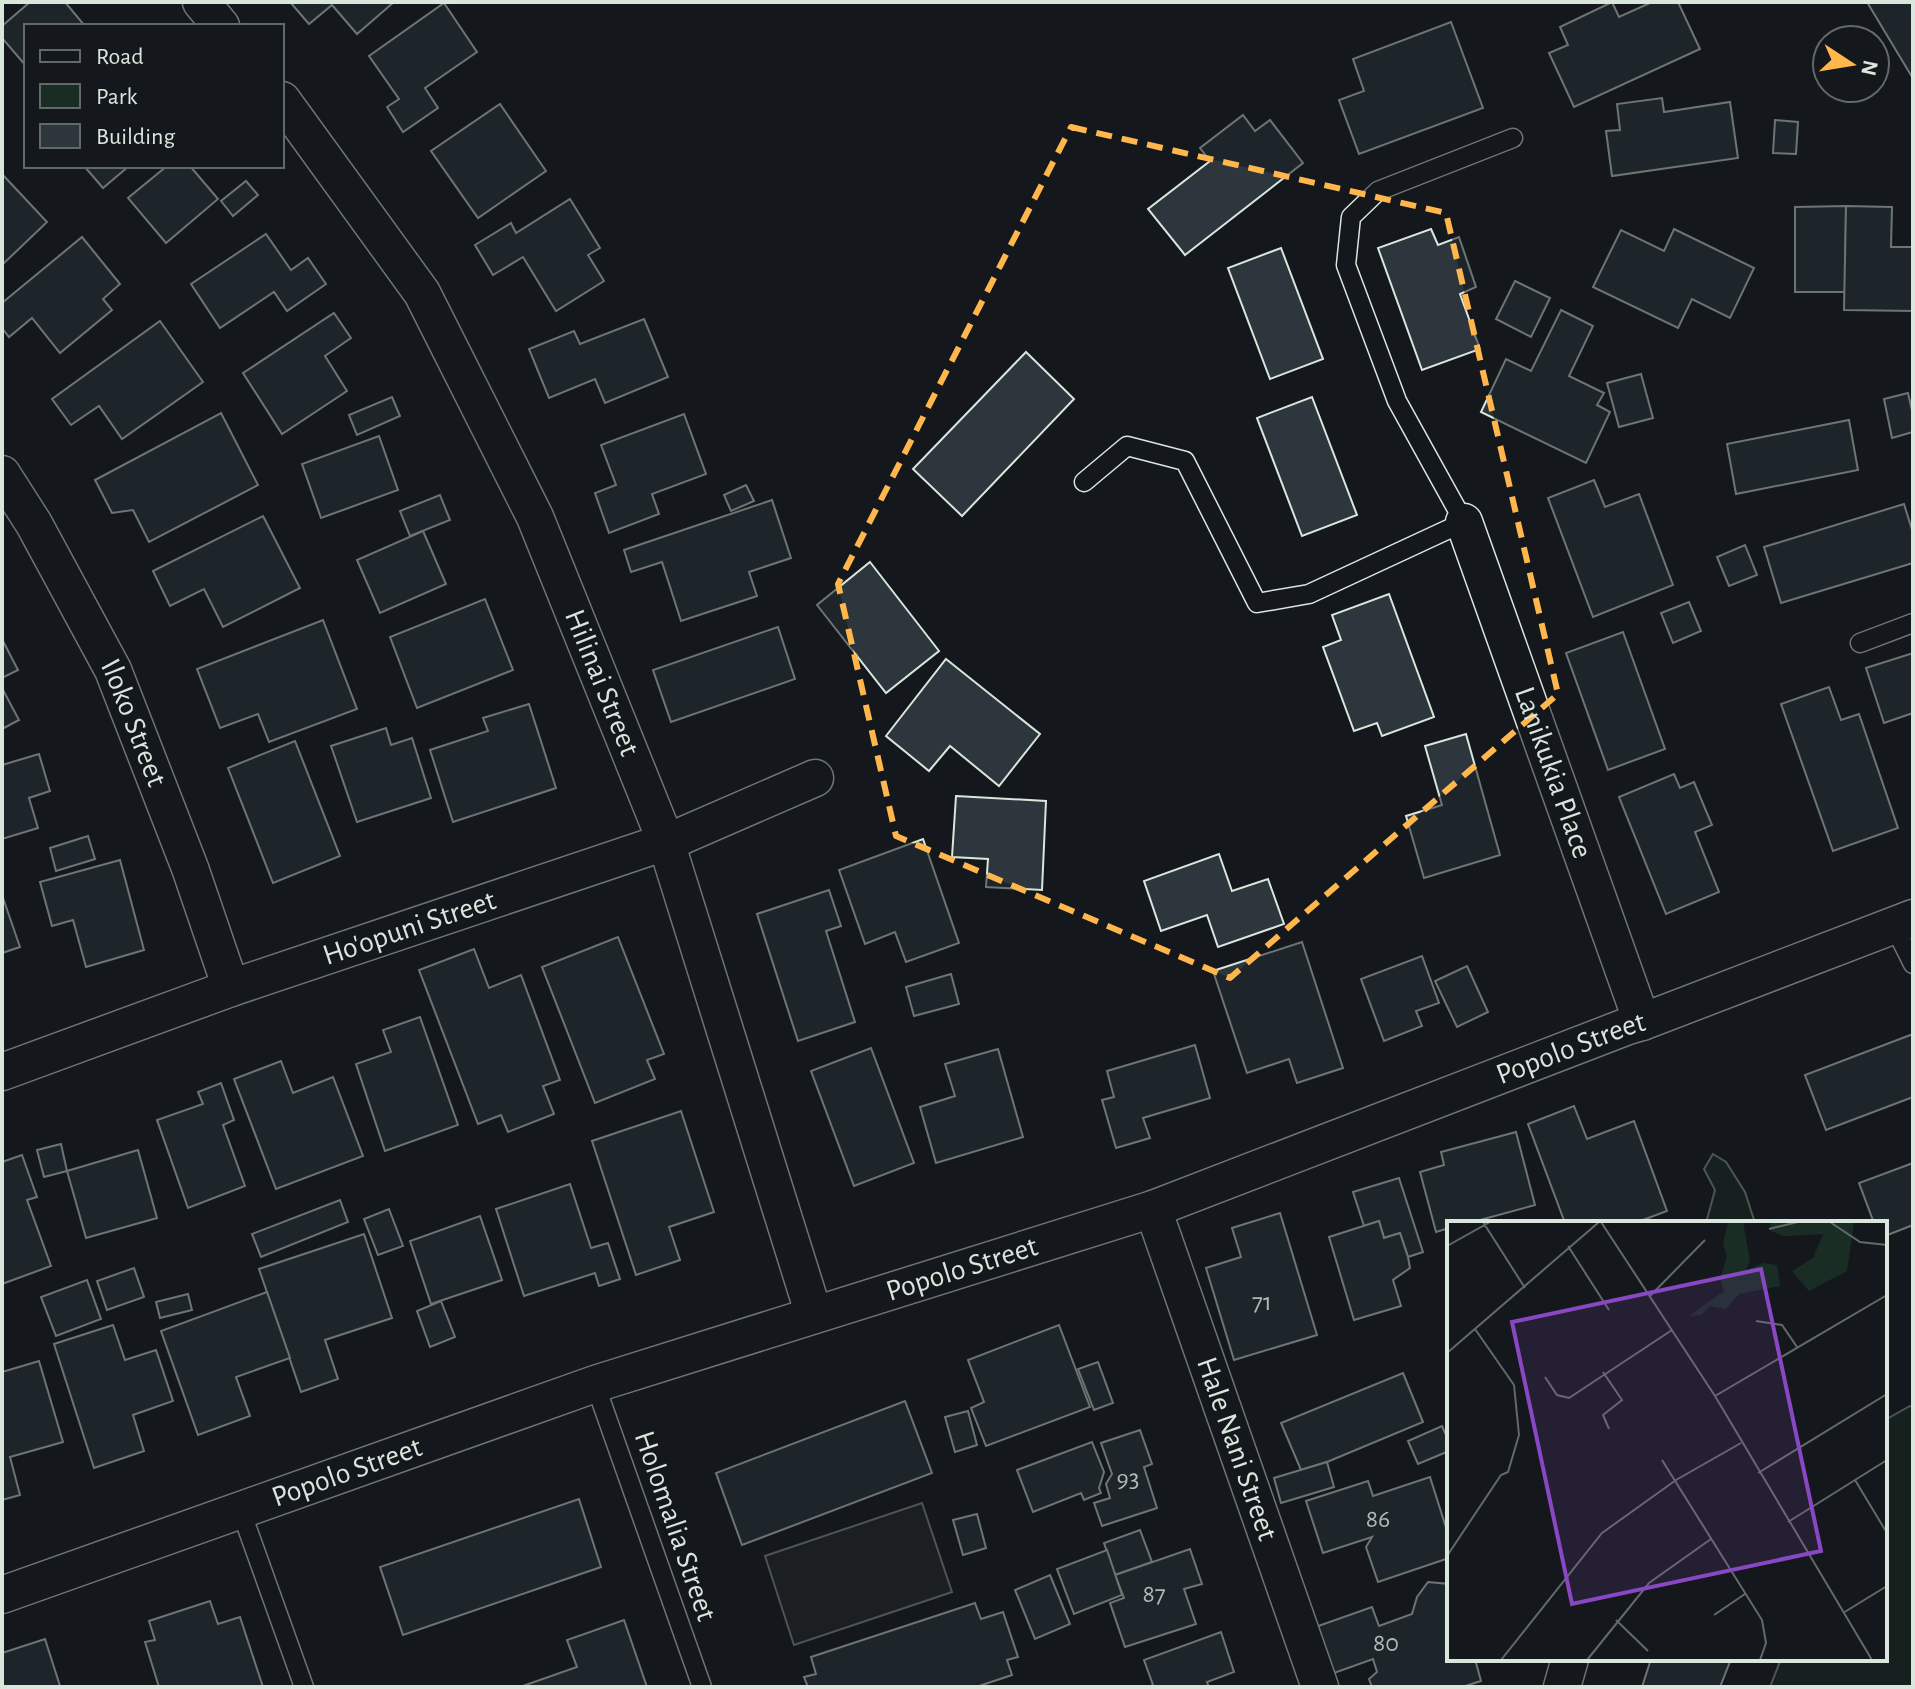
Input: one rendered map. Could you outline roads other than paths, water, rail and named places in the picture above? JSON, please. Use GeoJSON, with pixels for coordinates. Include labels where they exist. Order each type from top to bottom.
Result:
{"type":"FeatureCollection","features":[{"type":"Feature","properties":{"kind":"street"},"geometry":{"type":"LineString","coordinates":[[201,2],[219,24]]}},
{"type":"Feature","properties":{"kind":"street","name":"Hilinai Street"},"geometry":{"type":"LineString","coordinates":[[284,103],[422,293],[535,517],[666,842],[814,1315]]}},
{"type":"Feature","properties":{"kind":"street","name":"Iloko Street"},"geometry":{"type":"LineString","coordinates":[[2,474],[34,524],[113,670],[190,868],[231,988]]}},
{"type":"Feature","properties":{"kind":"street","name":"Lanikukia Place"},"geometry":{"type":"LineString","coordinates":[[1464,522],[1642,1022]]}},
{"type":"Feature","properties":{"kind":"street","name":"Ho'opuni Street"},"geometry":{"type":"LineString","coordinates":[[2,1072],[231,988],[666,842],[815,778]]}},
{"type":"Feature","properties":{"kind":"street","name":"Popolo Street"},"geometry":{"type":"LineString","coordinates":[[2,1595],[595,1384],[1153,1209],[1903,922]]}},
{"type":"Feature","properties":{"kind":"street","name":"Hale Nani Street"},"geometry":{"type":"LineString","coordinates":[[1153,1209],[1320,1687]]}},
{"type":"Feature","properties":{"kind":"street"},"geometry":{"type":"LineString","coordinates":[[1562,1687],[1569,1661]]}},
{"type":"Feature","properties":{"kind":"lane"},"geometry":{"type":"LineString","coordinates":[[1084,482],[1127,446],[1185,461],[1257,603],[1309,594],[1464,522],[1397,401],[1351,279],[1346,265],[1351,217],[1378,191],[1513,138]]}},
{"type":"Feature","properties":{"kind":"lane"},"geometry":{"type":"LineString","coordinates":[[1860,643],[1913,623]]}},
{"type":"Feature","properties":{"kind":"lane"},"geometry":{"type":"LineString","coordinates":[[1903,922],[1913,964]]}},
{"type":"Feature","properties":{"kind":"lane","name":"Holomalia Street"},"geometry":{"type":"LineString","coordinates":[[595,1384],[702,1687]]}},
{"type":"Feature","properties":{"kind":"lane"},"geometry":{"type":"LineString","coordinates":[[241,1511],[304,1687]]}}]}
